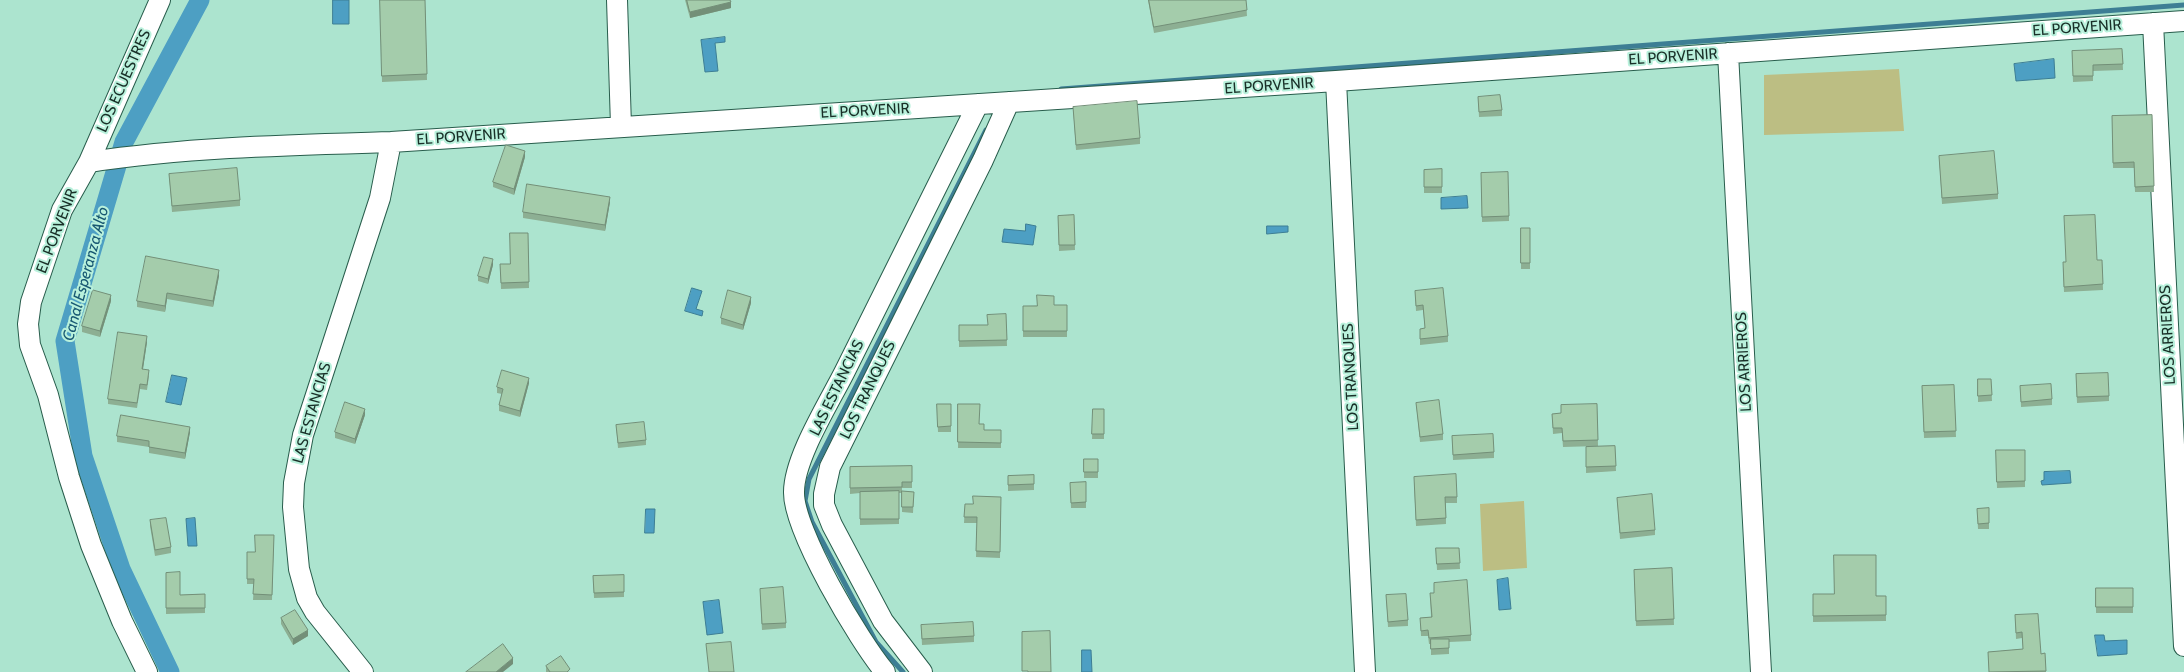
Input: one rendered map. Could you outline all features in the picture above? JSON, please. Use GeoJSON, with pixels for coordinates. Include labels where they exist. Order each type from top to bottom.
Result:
{"type":"FeatureCollection","features":[{"type":"Feature","properties":{"kind":"street","name":"LOS ECUESTRES"},"geometry":{"type":"LineString","coordinates":[[89,162],[160,0]]}},
{"type":"Feature","properties":{"kind":"street"},"geometry":{"type":"LineString","coordinates":[[617,0],[621,126]]}},
{"type":"Feature","properties":{"kind":"street","name":"EL PORVENIR"},"geometry":{"type":"LineString","coordinates":[[147,672],[122,621],[91,545],[28,335],[31,302],[62,210],[89,162],[137,155],[246,146],[391,142],[1336,81],[2184,21]]}},
{"type":"Feature","properties":{"kind":"street","name":"LOS ARRIEROS"},"geometry":{"type":"LineString","coordinates":[[2153,23],[2184,646]]}},
{"type":"Feature","properties":{"kind":"street","name":"LOS ARRIEROS"},"geometry":{"type":"LineString","coordinates":[[1728,53],[1761,672]]}},
{"type":"Feature","properties":{"kind":"street","name":"LOS TRANQUES"},"geometry":{"type":"LineString","coordinates":[[1336,81],[1365,672]]}},
{"type":"Feature","properties":{"kind":"street","name":"LOS TRANQUES"},"geometry":{"type":"LineString","coordinates":[[922,672],[882,621],[832,525],[824,505],[825,485],[830,467],[983,160],[1009,102]]}},
{"type":"Feature","properties":{"kind":"street","name":"LAS ESTANCIAS"},"geometry":{"type":"LineString","coordinates":[[885,672],[863,643],[841,606],[800,522],[794,502],[795,479],[798,466],[825,410],[978,104]]}},
{"type":"Feature","properties":{"kind":"street","name":"LAS ESTANCIAS"},"geometry":{"type":"LineString","coordinates":[[363,672],[315,612],[307,598],[299,569],[293,507],[294,483],[303,435],[380,198],[391,142]]}},
{"type":"Feature","properties":{"kind":"green space"},"geometry":{"type":"Polygon","coordinates":[[[1899,69],[1904,131],[1764,135],[1764,75],[1899,69]]]}},
{"type":"Feature","properties":{"kind":"green space"},"geometry":{"type":"Polygon","coordinates":[[[1524,501],[1527,568],[1483,571],[1480,504],[1524,501]]]}},
{"type":"Feature","properties":{"kind":"water"},"geometry":{"type":"Polygon","coordinates":[[[333,0],[349,0],[349,24],[333,24],[333,0]]]}},
{"type":"Feature","properties":{"kind":"water"},"geometry":{"type":"Polygon","coordinates":[[[725,37],[725,42],[715,43],[718,71],[705,72],[701,40],[725,37]]]}},
{"type":"Feature","properties":{"kind":"water"},"geometry":{"type":"Polygon","coordinates":[[[2054,59],[2055,78],[2016,81],[2014,64],[2054,59]]]}},
{"type":"Feature","properties":{"kind":"water"},"geometry":{"type":"Polygon","coordinates":[[[1467,196],[1468,208],[1441,209],[1441,198],[1467,196]]]}},
{"type":"Feature","properties":{"kind":"water"},"geometry":{"type":"Polygon","coordinates":[[[1026,224],[1036,226],[1033,245],[1002,242],[1004,229],[1025,231],[1026,224]]]}},
{"type":"Feature","properties":{"kind":"water"},"geometry":{"type":"Polygon","coordinates":[[[1267,226],[1288,226],[1288,232],[1267,234],[1267,226]]]}},
{"type":"Feature","properties":{"kind":"water"},"geometry":{"type":"Polygon","coordinates":[[[692,288],[702,291],[696,309],[703,311],[702,316],[685,311],[692,288]]]}},
{"type":"Feature","properties":{"kind":"water"},"geometry":{"type":"Polygon","coordinates":[[[172,375],[187,378],[181,405],[166,402],[172,375]]]}},
{"type":"Feature","properties":{"kind":"water"},"geometry":{"type":"Polygon","coordinates":[[[2070,471],[2071,483],[2042,485],[2041,481],[2044,480],[2044,472],[2070,471]]]}},
{"type":"Feature","properties":{"kind":"water"},"geometry":{"type":"Polygon","coordinates":[[[646,509],[655,509],[654,533],[645,533],[646,509]]]}},
{"type":"Feature","properties":{"kind":"water"},"geometry":{"type":"Polygon","coordinates":[[[195,518],[197,546],[188,546],[186,519],[195,518]]]}},
{"type":"Feature","properties":{"kind":"water"},"geometry":{"type":"Polygon","coordinates":[[[1508,578],[1511,609],[1499,610],[1497,580],[1508,578]]]}},
{"type":"Feature","properties":{"kind":"water"},"geometry":{"type":"Polygon","coordinates":[[[719,600],[723,633],[707,635],[703,602],[719,600]]]}},
{"type":"Feature","properties":{"kind":"water"},"geometry":{"type":"Polygon","coordinates":[[[2095,635],[2104,635],[2105,641],[2127,640],[2127,654],[2098,656],[2095,635]]]}},
{"type":"Feature","properties":{"kind":"water"},"geometry":{"type":"Polygon","coordinates":[[[1082,650],[1091,650],[1092,672],[1082,672],[1082,650]]]}},
{"type":"Feature","properties":{"kind":"building"},"geometry":{"type":"Polygon","coordinates":[[[380,0],[425,0],[427,74],[382,76],[380,0]]]}},
{"type":"Feature","properties":{"kind":"building"},"geometry":{"type":"Polygon","coordinates":[[[687,0],[730,0],[731,2],[690,12],[687,0]]]}},
{"type":"Feature","properties":{"kind":"building"},"geometry":{"type":"Polygon","coordinates":[[[1149,0],[1246,0],[1247,10],[1154,27],[1149,0]]]}},
{"type":"Feature","properties":{"kind":"building"},"geometry":{"type":"Polygon","coordinates":[[[2122,49],[2123,64],[2093,65],[2093,76],[2073,76],[2072,51],[2122,49]]]}},
{"type":"Feature","properties":{"kind":"building"},"geometry":{"type":"Polygon","coordinates":[[[1500,95],[1502,110],[1479,112],[1478,97],[1500,95]]]}},
{"type":"Feature","properties":{"kind":"building"},"geometry":{"type":"Polygon","coordinates":[[[1137,101],[1140,138],[1076,145],[1073,107],[1137,101]]]}},
{"type":"Feature","properties":{"kind":"building"},"geometry":{"type":"Polygon","coordinates":[[[2152,115],[2154,186],[2135,187],[2134,162],[2113,163],[2112,116],[2152,115]]]}},
{"type":"Feature","properties":{"kind":"building"},"geometry":{"type":"Polygon","coordinates":[[[506,145],[525,151],[514,189],[493,182],[506,145]]]}},
{"type":"Feature","properties":{"kind":"building"},"geometry":{"type":"Polygon","coordinates":[[[1994,151],[1998,194],[1942,198],[1939,156],[1994,151]]]}},
{"type":"Feature","properties":{"kind":"building"},"geometry":{"type":"Polygon","coordinates":[[[237,168],[240,200],[172,206],[169,174],[237,168]]]}},
{"type":"Feature","properties":{"kind":"building"},"geometry":{"type":"Polygon","coordinates":[[[1442,169],[1442,187],[1424,187],[1424,170],[1442,169]]]}},
{"type":"Feature","properties":{"kind":"building"},"geometry":{"type":"Polygon","coordinates":[[[1508,172],[1509,216],[1482,217],[1481,173],[1508,172]]]}},
{"type":"Feature","properties":{"kind":"building"},"geometry":{"type":"Polygon","coordinates":[[[527,184],[610,197],[605,225],[523,212],[527,184]]]}},
{"type":"Feature","properties":{"kind":"building"},"geometry":{"type":"Polygon","coordinates":[[[1074,215],[1075,245],[1059,245],[1058,216],[1074,215]]]}},
{"type":"Feature","properties":{"kind":"building"},"geometry":{"type":"Polygon","coordinates":[[[2095,215],[2097,260],[2102,260],[2103,284],[2064,287],[2063,262],[2066,262],[2064,216],[2095,215]]]}},
{"type":"Feature","properties":{"kind":"building"},"geometry":{"type":"Polygon","coordinates":[[[1521,228],[1530,228],[1530,263],[1521,263],[1521,228]]]}},
{"type":"Feature","properties":{"kind":"building"},"geometry":{"type":"Polygon","coordinates":[[[510,233],[528,233],[529,282],[501,283],[500,264],[510,264],[510,233]]]}},
{"type":"Feature","properties":{"kind":"building"},"geometry":{"type":"Polygon","coordinates":[[[146,256],[219,270],[213,301],[167,293],[165,306],[137,301],[146,256]]]}},
{"type":"Feature","properties":{"kind":"building"},"geometry":{"type":"Polygon","coordinates":[[[484,257],[493,259],[488,279],[478,276],[484,257]]]}},
{"type":"Feature","properties":{"kind":"building"},"geometry":{"type":"Polygon","coordinates":[[[1443,288],[1448,336],[1420,339],[1420,329],[1425,328],[1423,305],[1416,306],[1415,291],[1443,288]]]}},
{"type":"Feature","properties":{"kind":"building"},"geometry":{"type":"Polygon","coordinates":[[[93,290],[111,295],[100,331],[82,326],[93,290]]]}},
{"type":"Feature","properties":{"kind":"building"},"geometry":{"type":"Polygon","coordinates":[[[728,290],[751,297],[743,325],[721,318],[728,290]]]}},
{"type":"Feature","properties":{"kind":"building"},"geometry":{"type":"Polygon","coordinates":[[[1037,295],[1054,296],[1054,305],[1067,305],[1067,331],[1023,331],[1023,306],[1037,306],[1037,295]]]}},
{"type":"Feature","properties":{"kind":"building"},"geometry":{"type":"Polygon","coordinates":[[[1006,314],[1007,340],[959,341],[959,325],[988,325],[987,315],[1006,314]]]}},
{"type":"Feature","properties":{"kind":"building"},"geometry":{"type":"Polygon","coordinates":[[[118,332],[147,336],[142,369],[149,370],[147,385],[140,384],[137,403],[108,399],[118,332]]]}},
{"type":"Feature","properties":{"kind":"building"},"geometry":{"type":"Polygon","coordinates":[[[502,370],[529,378],[520,411],[499,405],[503,389],[497,387],[502,370]]]}},
{"type":"Feature","properties":{"kind":"building"},"geometry":{"type":"Polygon","coordinates":[[[2108,373],[2109,396],[2077,397],[2076,374],[2108,373]]]}},
{"type":"Feature","properties":{"kind":"building"},"geometry":{"type":"Polygon","coordinates":[[[1978,379],[1991,379],[1992,395],[1978,396],[1978,379]]]}},
{"type":"Feature","properties":{"kind":"building"},"geometry":{"type":"Polygon","coordinates":[[[2051,384],[2052,399],[2021,402],[2020,386],[2051,384]]]}},
{"type":"Feature","properties":{"kind":"building"},"geometry":{"type":"Polygon","coordinates":[[[1954,385],[1956,431],[1924,432],[1922,386],[1954,385]]]}},
{"type":"Feature","properties":{"kind":"building"},"geometry":{"type":"Polygon","coordinates":[[[1439,400],[1443,434],[1420,437],[1416,403],[1439,400]]]}},
{"type":"Feature","properties":{"kind":"building"},"geometry":{"type":"Polygon","coordinates":[[[345,402],[365,409],[355,439],[335,432],[345,402]]]}},
{"type":"Feature","properties":{"kind":"building"},"geometry":{"type":"Polygon","coordinates":[[[937,404],[951,404],[951,426],[938,427],[937,404]]]}},
{"type":"Feature","properties":{"kind":"building"},"geometry":{"type":"Polygon","coordinates":[[[958,404],[980,404],[979,424],[984,424],[984,430],[1001,430],[1001,443],[958,442],[958,404]]]}},
{"type":"Feature","properties":{"kind":"building"},"geometry":{"type":"Polygon","coordinates":[[[1597,404],[1598,440],[1563,441],[1562,428],[1553,428],[1552,414],[1561,413],[1561,405],[1597,404]]]}},
{"type":"Feature","properties":{"kind":"building"},"geometry":{"type":"Polygon","coordinates":[[[1093,409],[1104,409],[1104,434],[1092,434],[1093,409]]]}},
{"type":"Feature","properties":{"kind":"building"},"geometry":{"type":"Polygon","coordinates":[[[121,415],[190,427],[185,453],[149,447],[149,441],[117,436],[121,415]]]}},
{"type":"Feature","properties":{"kind":"building"},"geometry":{"type":"Polygon","coordinates":[[[644,422],[646,440],[618,443],[616,425],[644,422]]]}},
{"type":"Feature","properties":{"kind":"building"},"geometry":{"type":"Polygon","coordinates":[[[1493,434],[1494,452],[1453,455],[1452,436],[1493,434]]]}},
{"type":"Feature","properties":{"kind":"building"},"geometry":{"type":"Polygon","coordinates":[[[1615,446],[1616,466],[1586,467],[1586,447],[1615,446]]]}},
{"type":"Feature","properties":{"kind":"building"},"geometry":{"type":"Polygon","coordinates":[[[1996,450],[2025,450],[2025,481],[1997,482],[1996,450]]]}},
{"type":"Feature","properties":{"kind":"building"},"geometry":{"type":"Polygon","coordinates":[[[1084,459],[1098,459],[1098,472],[1084,472],[1084,459]]]}},
{"type":"Feature","properties":{"kind":"building"},"geometry":{"type":"Polygon","coordinates":[[[912,466],[912,482],[902,482],[902,487],[850,488],[850,467],[912,466]]]}},
{"type":"Feature","properties":{"kind":"building"},"geometry":{"type":"Polygon","coordinates":[[[1456,474],[1457,497],[1445,497],[1446,518],[1416,520],[1414,477],[1456,474]]]}},
{"type":"Feature","properties":{"kind":"building"},"geometry":{"type":"Polygon","coordinates":[[[1034,475],[1034,484],[1008,485],[1008,476],[1034,475]]]}},
{"type":"Feature","properties":{"kind":"building"},"geometry":{"type":"Polygon","coordinates":[[[1086,482],[1086,502],[1071,503],[1070,483],[1086,482]]]}},
{"type":"Feature","properties":{"kind":"building"},"geometry":{"type":"Polygon","coordinates":[[[899,491],[899,519],[860,519],[860,492],[899,491]]]}},
{"type":"Feature","properties":{"kind":"building"},"geometry":{"type":"Polygon","coordinates":[[[902,491],[914,492],[913,507],[902,507],[902,491]]]}},
{"type":"Feature","properties":{"kind":"building"},"geometry":{"type":"Polygon","coordinates":[[[1652,494],[1655,530],[1620,533],[1617,498],[1652,494]]]}},
{"type":"Feature","properties":{"kind":"building"},"geometry":{"type":"Polygon","coordinates":[[[973,496],[1001,497],[1000,552],[976,551],[977,517],[964,517],[965,504],[973,504],[973,496]]]}},
{"type":"Feature","properties":{"kind":"building"},"geometry":{"type":"Polygon","coordinates":[[[1989,508],[1989,523],[1978,524],[1977,509],[1989,508]]]}},
{"type":"Feature","properties":{"kind":"building"},"geometry":{"type":"Polygon","coordinates":[[[166,518],[171,547],[155,550],[150,520],[166,518]]]}},
{"type":"Feature","properties":{"kind":"building"},"geometry":{"type":"Polygon","coordinates":[[[255,535],[274,535],[272,595],[253,594],[254,579],[247,579],[247,552],[255,552],[255,535]]]}},
{"type":"Feature","properties":{"kind":"building"},"geometry":{"type":"Polygon","coordinates":[[[1436,548],[1459,548],[1460,563],[1437,564],[1436,548]]]}},
{"type":"Feature","properties":{"kind":"building"},"geometry":{"type":"Polygon","coordinates":[[[1834,555],[1876,555],[1876,596],[1886,596],[1886,615],[1813,616],[1813,594],[1834,594],[1834,555]]]}},
{"type":"Feature","properties":{"kind":"building"},"geometry":{"type":"Polygon","coordinates":[[[1672,568],[1674,619],[1636,621],[1634,570],[1672,568]]]}},
{"type":"Feature","properties":{"kind":"building"},"geometry":{"type":"Polygon","coordinates":[[[180,572],[180,595],[205,594],[205,608],[166,608],[166,573],[180,572]]]}},
{"type":"Feature","properties":{"kind":"building"},"geometry":{"type":"Polygon","coordinates":[[[624,575],[624,592],[594,593],[593,576],[624,575]]]}},
{"type":"Feature","properties":{"kind":"building"},"geometry":{"type":"Polygon","coordinates":[[[1467,580],[1471,635],[1429,638],[1428,630],[1421,631],[1420,618],[1432,617],[1430,593],[1434,593],[1434,583],[1467,580]]]}},
{"type":"Feature","properties":{"kind":"building"},"geometry":{"type":"Polygon","coordinates":[[[783,587],[786,623],[762,624],[760,589],[783,587]]]}},
{"type":"Feature","properties":{"kind":"building"},"geometry":{"type":"Polygon","coordinates":[[[2096,588],[2133,588],[2133,607],[2096,607],[2096,588]]]}},
{"type":"Feature","properties":{"kind":"building"},"geometry":{"type":"Polygon","coordinates":[[[1406,594],[1408,620],[1388,622],[1386,595],[1406,594]]]}},
{"type":"Feature","properties":{"kind":"building"},"geometry":{"type":"Polygon","coordinates":[[[295,610],[308,630],[293,639],[281,618],[295,610]]]}},
{"type":"Feature","properties":{"kind":"building"},"geometry":{"type":"Polygon","coordinates":[[[2038,614],[2041,654],[2045,653],[2046,671],[1989,672],[1988,652],[2023,649],[2022,632],[2016,633],[2015,615],[2038,614]]]}},
{"type":"Feature","properties":{"kind":"building"},"geometry":{"type":"Polygon","coordinates":[[[973,622],[974,636],[922,639],[921,625],[973,622]]]}},
{"type":"Feature","properties":{"kind":"building"},"geometry":{"type":"Polygon","coordinates":[[[1050,631],[1051,672],[1022,671],[1022,632],[1050,631]]]}},
{"type":"Feature","properties":{"kind":"building"},"geometry":{"type":"Polygon","coordinates":[[[1431,639],[1449,639],[1449,648],[1431,649],[1431,639]]]}},
{"type":"Feature","properties":{"kind":"building"},"geometry":{"type":"Polygon","coordinates":[[[731,642],[734,672],[709,672],[706,644],[731,642]]]}},
{"type":"Feature","properties":{"kind":"building"},"geometry":{"type":"Polygon","coordinates":[[[503,644],[513,658],[496,672],[466,672],[503,644]]]}},
{"type":"Feature","properties":{"kind":"building"},"geometry":{"type":"Polygon","coordinates":[[[561,656],[570,669],[567,672],[550,672],[546,666],[561,656]]]}},
{"type":"Feature","properties":{"kind":"waterway","name":"Canal Esperanza Alto"},"geometry":{"type":"LineString","coordinates":[[170,672],[121,569],[83,456],[65,341],[124,142],[200,0]]}},
{"type":"Feature","properties":{"kind":"waterway"},"geometry":{"type":"LineString","coordinates":[[1061,89],[2184,5]]}},
{"type":"Feature","properties":{"kind":"waterway"},"geometry":{"type":"LineString","coordinates":[[903,672],[876,642],[812,522],[805,501],[809,479],[986,130]]}}]}
